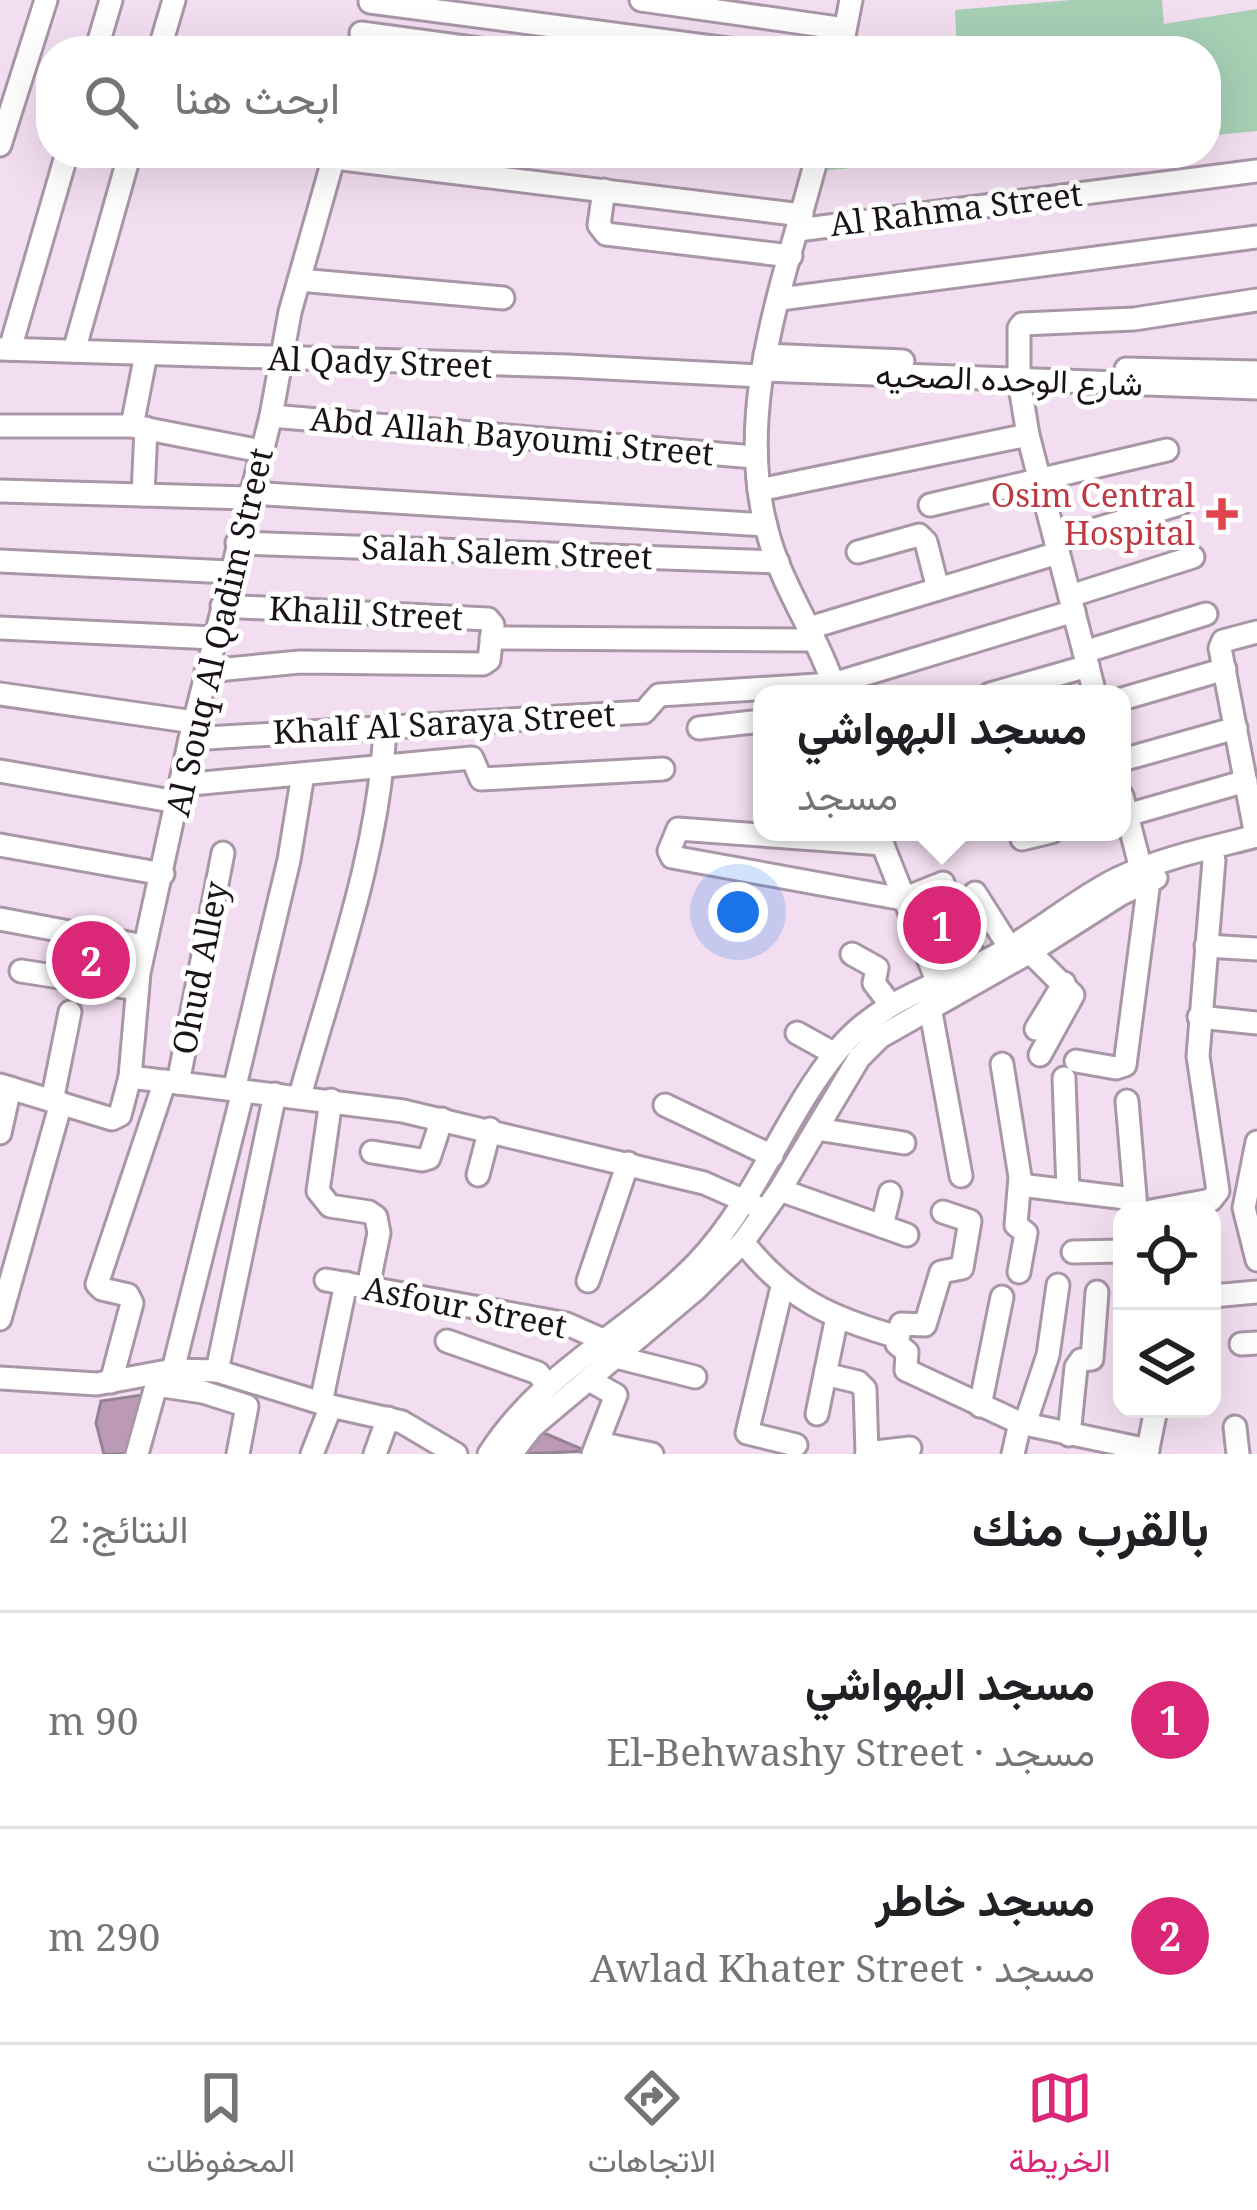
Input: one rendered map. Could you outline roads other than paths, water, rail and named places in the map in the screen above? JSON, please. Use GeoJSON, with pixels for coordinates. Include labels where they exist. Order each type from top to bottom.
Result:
{"type":"FeatureCollection","features":[{"type":"Feature","properties":{"kind":"street"},"geometry":{"type":"LineString","coordinates":[[0,145],[46,0]]}},
{"type":"Feature","properties":{"kind":"street"},"geometry":{"type":"LineString","coordinates":[[100,36],[111,0]]}},
{"type":"Feature","properties":{"kind":"street"},"geometry":{"type":"LineString","coordinates":[[163,36],[174,0]]}},
{"type":"Feature","properties":{"kind":"street"},"geometry":{"type":"LineString","coordinates":[[641,0],[823,36]]}},
{"type":"Feature","properties":{"kind":"street"},"geometry":{"type":"LineString","coordinates":[[844,36],[851,0]]}},
{"type":"Feature","properties":{"kind":"street"},"geometry":{"type":"LineString","coordinates":[[361,36],[370,1],[630,36]]}},
{"type":"Feature","properties":{"kind":"street"},"geometry":{"type":"LineString","coordinates":[[5,349],[9,318],[62,168]]}},
{"type":"Feature","properties":{"kind":"street"},"geometry":{"type":"LineString","coordinates":[[74,351],[126,168]]}},
{"type":"Feature","properties":{"kind":"street","name":"Al Souq Al Qadim Street"},"geometry":{"type":"LineString","coordinates":[[57,1102],[112,1119],[120,1115],[130,1077],[144,946],[192,730],[271,416],[298,280],[316,232],[331,168]]}},
{"type":"Feature","properties":{"kind":"street","name":"Al Rahma Street"},"geometry":{"type":"LineString","coordinates":[[434,168],[800,222],[1257,171]]}},
{"type":"Feature","properties":{"kind":"street"},"geometry":{"type":"LineString","coordinates":[[815,168],[762,367],[754,457],[778,562],[833,685]]}},
{"type":"Feature","properties":{"kind":"street"},"geometry":{"type":"LineString","coordinates":[[604,190],[599,225],[606,234],[790,256]]}},
{"type":"Feature","properties":{"kind":"street"},"geometry":{"type":"LineString","coordinates":[[780,299],[1257,237]]}},
{"type":"Feature","properties":{"kind":"street"},"geometry":{"type":"LineString","coordinates":[[298,280],[503,298]]}},
{"type":"Feature","properties":{"kind":"street"},"geometry":{"type":"LineString","coordinates":[[1093,685],[1028,435],[1018,330],[1022,324],[1134,319],[1257,300]]}},
{"type":"Feature","properties":{"kind":"street","name":"Al Qady Street"},"geometry":{"type":"LineString","coordinates":[[5,349],[568,366],[762,367]]}},
{"type":"Feature","properties":{"kind":"street"},"geometry":{"type":"LineString","coordinates":[[143,495],[139,427],[146,354]]}},
{"type":"Feature","properties":{"kind":"street","name":"شارع الوحده الصحيه"},"geometry":{"type":"LineString","coordinates":[[762,367],[1257,372]]}},
{"type":"Feature","properties":{"kind":"street","name":"شارع الوحده الصحيه"},"geometry":{"type":"LineString","coordinates":[[1019,373],[1257,388]]}},
{"type":"Feature","properties":{"kind":"street","name":"Abd Allah Bayoumi Street"},"geometry":{"type":"LineString","coordinates":[[271,416],[754,457]]}},
{"type":"Feature","properties":{"kind":"street"},"geometry":{"type":"LineString","coordinates":[[0,426],[139,427],[261,452]]}},
{"type":"Feature","properties":{"kind":"street"},"geometry":{"type":"LineString","coordinates":[[759,490],[1028,435]]}},
{"type":"Feature","properties":{"kind":"street"},"geometry":{"type":"LineString","coordinates":[[930,506],[1167,450]]}},
{"type":"Feature","properties":{"kind":"street"},"geometry":{"type":"LineString","coordinates":[[0,491],[248,496],[766,525]]}},
{"type":"Feature","properties":{"kind":"street"},"geometry":{"type":"LineString","coordinates":[[206,671],[300,662],[483,664],[489,660],[491,638],[811,634],[1180,504]]}},
{"type":"Feature","properties":{"kind":"street"},"geometry":{"type":"LineString","coordinates":[[858,552],[919,535],[926,542],[938,589]]}},
{"type":"Feature","properties":{"kind":"street","name":"Salah Salem Street"},"geometry":{"type":"LineString","coordinates":[[237,543],[778,562]]}},
{"type":"Feature","properties":{"kind":"street","name":"Khalf Al Saraya Street"},"geometry":{"type":"LineString","coordinates":[[845,685],[1193,557]]}},
{"type":"Feature","properties":{"kind":"street"},"geometry":{"type":"LineString","coordinates":[[0,561],[230,572]]}},
{"type":"Feature","properties":{"kind":"street","name":"Khalil Street"},"geometry":{"type":"LineString","coordinates":[[222,606],[488,619],[493,625],[491,638]]}},
{"type":"Feature","properties":{"kind":"street"},"geometry":{"type":"LineString","coordinates":[[1015,685],[1206,614]]}},
{"type":"Feature","properties":{"kind":"street"},"geometry":{"type":"LineString","coordinates":[[0,628],[214,638]]}},
{"type":"Feature","properties":{"kind":"street"},"geometry":{"type":"LineString","coordinates":[[511,1454],[532,1426],[589,1380],[609,1348],[755,1206],[780,1190],[859,1058],[880,1037],[937,997],[1020,950],[1100,888],[1257,836],[1220,648],[1223,641],[1257,632]]}},
{"type":"Feature","properties":{"kind":"street"},"geometry":{"type":"LineString","coordinates":[[1131,696],[1225,669]]}},
{"type":"Feature","properties":{"kind":"street","name":"Khalf Al Saraya Street"},"geometry":{"type":"LineString","coordinates":[[0,694],[192,730],[385,726],[644,712],[659,695],[753,692]]}},
{"type":"Feature","properties":{"kind":"street"},"geometry":{"type":"LineString","coordinates":[[699,728],[753,722]]}},
{"type":"Feature","properties":{"kind":"street"},"geometry":{"type":"LineString","coordinates":[[299,1096],[369,846],[385,726]]}},
{"type":"Feature","properties":{"kind":"street"},"geometry":{"type":"LineString","coordinates":[[1131,757],[1236,728]]}},
{"type":"Feature","properties":{"kind":"street"},"geometry":{"type":"LineString","coordinates":[[0,771],[179,794],[303,774],[472,758],[481,779],[663,769]]}},
{"type":"Feature","properties":{"kind":"street"},"geometry":{"type":"LineString","coordinates":[[136,1454],[163,1377],[238,1090],[290,860],[303,774]]}},
{"type":"Feature","properties":{"kind":"street"},"geometry":{"type":"LineString","coordinates":[[1131,807],[1246,781]]}},
{"type":"Feature","properties":{"kind":"street"},"geometry":{"type":"LineString","coordinates":[[753,832],[678,829],[669,851],[672,857],[903,899],[943,883]]}},
{"type":"Feature","properties":{"kind":"street"},"geometry":{"type":"LineString","coordinates":[[1068,1191],[1070,1070],[1125,1065],[1145,874],[1131,831]]}},
{"type":"Feature","properties":{"kind":"street"},"geometry":{"type":"LineString","coordinates":[[881,841],[937,997],[961,1176]]}},
{"type":"Feature","properties":{"kind":"street"},"geometry":{"type":"LineString","coordinates":[[0,845],[163,874]]}},
{"type":"Feature","properties":{"kind":"street"},"geometry":{"type":"LineString","coordinates":[[1145,874],[1257,849]]}},
{"type":"Feature","properties":{"kind":"street","name":"Ohud Alley"},"geometry":{"type":"LineString","coordinates":[[111,1382],[132,1303],[128,1295],[97,1284],[171,1082],[223,853]]}},
{"type":"Feature","properties":{"kind":"street"},"geometry":{"type":"LineString","coordinates":[[1182,1202],[1214,1198],[1218,1191],[1199,1078],[1199,1017],[1214,860]]}},
{"type":"Feature","properties":{"kind":"street"},"geometry":{"type":"LineString","coordinates":[[975,893],[1020,950],[1072,991],[1073,1000],[1040,1054]]}},
{"type":"Feature","properties":{"kind":"street"},"geometry":{"type":"LineString","coordinates":[[0,920],[144,946]]}},
{"type":"Feature","properties":{"kind":"street"},"geometry":{"type":"LineString","coordinates":[[1205,946],[1257,949]]}},
{"type":"Feature","properties":{"kind":"street"},"geometry":{"type":"LineString","coordinates":[[851,954],[877,968],[874,983],[890,1004]]}},
{"type":"Feature","properties":{"kind":"street"},"geometry":{"type":"LineString","coordinates":[[21,971],[137,989]]}},
{"type":"Feature","properties":{"kind":"street"},"geometry":{"type":"LineString","coordinates":[[1036,1029],[1064,982]]}},
{"type":"Feature","properties":{"kind":"street"},"geometry":{"type":"LineString","coordinates":[[489,1454],[546,1384],[695,1290],[743,1242],[772,1156],[835,1054],[890,1004],[937,997]]}},
{"type":"Feature","properties":{"kind":"street"},"geometry":{"type":"LineString","coordinates":[[0,1319],[57,1102],[70,1012]]}},
{"type":"Feature","properties":{"kind":"street"},"geometry":{"type":"LineString","coordinates":[[1199,1017],[1257,1023]]}},
{"type":"Feature","properties":{"kind":"street"},"geometry":{"type":"LineString","coordinates":[[797,1034],[835,1054]]}},
{"type":"Feature","properties":{"kind":"street"},"geometry":{"type":"LineString","coordinates":[[1002,1064],[1020,1186],[1016,1225],[1027,1233],[1019,1272]]}},
{"type":"Feature","properties":{"kind":"street"},"geometry":{"type":"LineString","coordinates":[[130,1077],[331,1100],[442,1119],[704,1183],[755,1206]]}},
{"type":"Feature","properties":{"kind":"street"},"geometry":{"type":"LineString","coordinates":[[0,1133],[5,1087],[57,1102]]}},
{"type":"Feature","properties":{"kind":"street"},"geometry":{"type":"LineString","coordinates":[[217,1371],[275,1094]]}},
{"type":"Feature","properties":{"kind":"street"},"geometry":{"type":"LineString","coordinates":[[313,1454],[347,1283],[379,1233],[376,1217],[369,1212],[330,1206],[317,1191],[331,1100]]}},
{"type":"Feature","properties":{"kind":"street"},"geometry":{"type":"LineString","coordinates":[[1126,1101],[1140,1202]]}},
{"type":"Feature","properties":{"kind":"street"},"geometry":{"type":"LineString","coordinates":[[665,1105],[772,1156]]}},
{"type":"Feature","properties":{"kind":"street"},"geometry":{"type":"LineString","coordinates":[[372,1152],[428,1158],[442,1119]]}},
{"type":"Feature","properties":{"kind":"street"},"geometry":{"type":"LineString","coordinates":[[478,1175],[490,1129]]}},
{"type":"Feature","properties":{"kind":"street"},"geometry":{"type":"LineString","coordinates":[[818,1129],[904,1143]]}},
{"type":"Feature","properties":{"kind":"street"},"geometry":{"type":"LineString","coordinates":[[1257,1142],[1249,1169],[1257,1261]]}},
{"type":"Feature","properties":{"kind":"street"},"geometry":{"type":"LineString","coordinates":[[588,1281],[628,1163]]}},
{"type":"Feature","properties":{"kind":"street"},"geometry":{"type":"LineString","coordinates":[[1215,1169],[1249,1169]]}},
{"type":"Feature","properties":{"kind":"street"},"geometry":{"type":"LineString","coordinates":[[1020,1186],[1118,1202]]}},
{"type":"Feature","properties":{"kind":"street"},"geometry":{"type":"LineString","coordinates":[[780,1190],[907,1235]]}},
{"type":"Feature","properties":{"kind":"street"},"geometry":{"type":"LineString","coordinates":[[881,1226],[890,1193]]}},
{"type":"Feature","properties":{"kind":"street"},"geometry":{"type":"LineString","coordinates":[[943,1212],[970,1221],[961,1270],[942,1270],[925,1324],[904,1322],[903,1366],[910,1374],[1023,1424],[1148,1452],[1154,1418]]}},
{"type":"Feature","properties":{"kind":"street"},"geometry":{"type":"LineString","coordinates":[[743,1242],[782,1287],[902,1345]]}},
{"type":"Feature","properties":{"kind":"street"},"geometry":{"type":"LineString","coordinates":[[1073,1252],[1113,1251]]}},
{"type":"Feature","properties":{"kind":"street","name":"Asfour Street"},"geometry":{"type":"LineString","coordinates":[[347,1283],[567,1324],[609,1348],[695,1377]]}},
{"type":"Feature","properties":{"kind":"street"},"geometry":{"type":"LineString","coordinates":[[1013,1454],[1048,1355],[1058,1285]]}},
{"type":"Feature","properties":{"kind":"street"},"geometry":{"type":"LineString","coordinates":[[782,1287],[747,1432],[751,1437],[796,1445]]}},
{"type":"Feature","properties":{"kind":"street"},"geometry":{"type":"LineString","coordinates":[[1069,1435],[1076,1367],[1081,1360],[1092,1358],[1096,1292]]}},
{"type":"Feature","properties":{"kind":"street"},"geometry":{"type":"LineString","coordinates":[[1221,1295],[1257,1292]]}},
{"type":"Feature","properties":{"kind":"street"},"geometry":{"type":"LineString","coordinates":[[980,1406],[1002,1297]]}},
{"type":"Feature","properties":{"kind":"street"},"geometry":{"type":"LineString","coordinates":[[817,1414],[837,1317]]}},
{"type":"Feature","properties":{"kind":"street"},"geometry":{"type":"LineString","coordinates":[[447,1341],[538,1373],[546,1384]]}},
{"type":"Feature","properties":{"kind":"street"},"geometry":{"type":"LineString","coordinates":[[826,1370],[865,1389],[867,1454],[910,1448]]}},
{"type":"Feature","properties":{"kind":"street"},"geometry":{"type":"LineString","coordinates":[[0,1378],[111,1382],[217,1371],[388,1418],[455,1454]]}},
{"type":"Feature","properties":{"kind":"street"},"geometry":{"type":"LineString","coordinates":[[163,1377],[248,1406],[238,1454]]}},
{"type":"Feature","properties":{"kind":"street"},"geometry":{"type":"LineString","coordinates":[[589,1380],[616,1395],[596,1448],[652,1454]]}},
{"type":"Feature","properties":{"kind":"street"},"geometry":{"type":"LineString","coordinates":[[375,1454],[388,1418]]}},
{"type":"Feature","properties":{"kind":"street"},"geometry":{"type":"LineString","coordinates":[[1235,1427],[1238,1454]]}},
{"type":"Feature","properties":{"kind":"place","name":"Osim Central Hospital"},"geometry":{"type":"Point","coordinates":[1222,514]}},
{"type":"Feature","properties":{"kind":"place","name":"مسجد البهواشي"},"geometry":{"type":"Point","coordinates":[942,925]}},
{"type":"Feature","properties":{"kind":"place","name":"مسجد خاطر"},"geometry":{"type":"Point","coordinates":[91,960]}}]}
